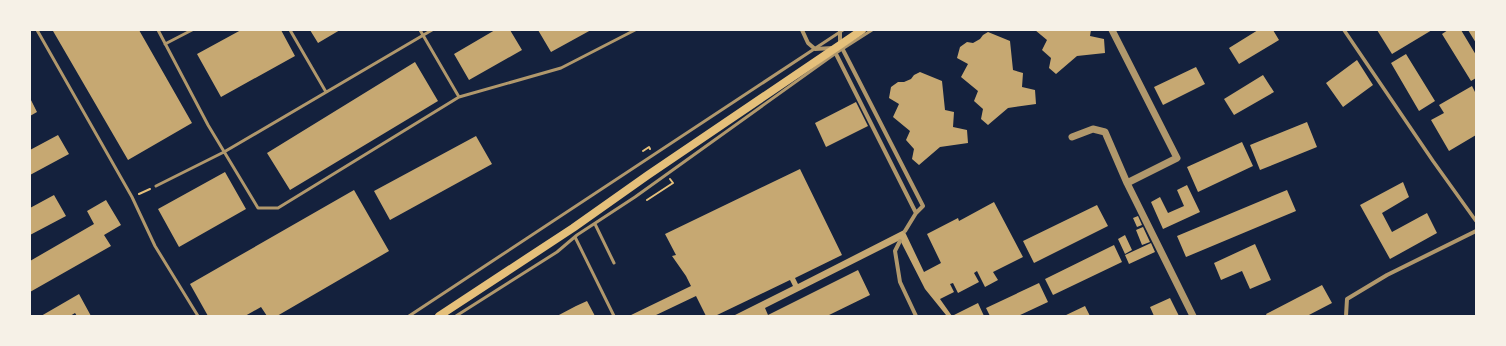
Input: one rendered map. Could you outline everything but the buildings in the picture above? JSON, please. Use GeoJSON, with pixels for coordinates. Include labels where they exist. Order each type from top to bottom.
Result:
{"type":"FeatureCollection","features":[{"type":"Feature","properties":{"kind":"main road"},"geometry":{"type":"LineString","coordinates":[[439,316],[573,228],[838,49],[862,30]]}},
{"type":"Feature","properties":{"kind":"street"},"geometry":{"type":"LineString","coordinates":[[802,30],[808,42],[815,50],[838,49]]}},
{"type":"Feature","properties":{"kind":"street"},"geometry":{"type":"LineString","coordinates":[[1112,30],[1177,158],[1128,182]]}},
{"type":"Feature","properties":{"kind":"street"},"geometry":{"type":"LineString","coordinates":[[1344,30],[1433,161],[1476,221]]}},
{"type":"Feature","properties":{"kind":"street"},"geometry":{"type":"LineString","coordinates":[[841,31],[838,49],[916,213]]}},
{"type":"Feature","properties":{"kind":"street"},"geometry":{"type":"LineString","coordinates":[[838,49],[923,206],[916,213],[906,232]]}},
{"type":"Feature","properties":{"kind":"street"},"geometry":{"type":"LineString","coordinates":[[1072,138],[1093,129],[1105,132],[1193,316]]}},
{"type":"Feature","properties":{"kind":"street"},"geometry":{"type":"LineString","coordinates":[[1346,316],[1347,299],[1387,275],[1476,231]]}},
{"type":"Feature","properties":{"kind":"street"},"geometry":{"type":"LineString","coordinates":[[900,241],[895,250],[900,282],[916,316]]}},
{"type":"Feature","properties":{"kind":"lane"},"geometry":{"type":"LineString","coordinates":[[37,30],[132,197],[155,246],[198,316]]}},
{"type":"Feature","properties":{"kind":"lane"},"geometry":{"type":"LineString","coordinates":[[158,30],[208,125],[258,208],[278,208],[459,97],[561,68],[635,30]]}},
{"type":"Feature","properties":{"kind":"lane"},"geometry":{"type":"LineString","coordinates":[[165,44],[192,30]]}},
{"type":"Feature","properties":{"kind":"lane"},"geometry":{"type":"LineString","coordinates":[[290,30],[326,92]]}},
{"type":"Feature","properties":{"kind":"lane"},"geometry":{"type":"LineString","coordinates":[[420,30],[459,97]]}},
{"type":"Feature","properties":{"kind":"lane"},"geometry":{"type":"LineString","coordinates":[[156,186],[224,152],[432,30]]}},
{"type":"Feature","properties":{"kind":"lane"},"geometry":{"type":"LineString","coordinates":[[456,316],[557,252],[575,237],[641,193],[838,49],[872,30]]}},
{"type":"Feature","properties":{"kind":"lane"},"geometry":{"type":"LineString","coordinates":[[409,316],[815,50],[841,31]]}},
{"type":"Feature","properties":{"kind":"lane"},"geometry":{"type":"LineString","coordinates":[[595,224],[614,263]]}},
{"type":"Feature","properties":{"kind":"lane"},"geometry":{"type":"LineString","coordinates":[[575,237],[614,316]]}},
{"type":"Feature","properties":{"kind":"path"},"geometry":{"type":"LineString","coordinates":[[647,200],[672,182]]}},
{"type":"Feature","properties":{"kind":"path"},"geometry":{"type":"LineString","coordinates":[[132,197],[156,186]]}}]}
